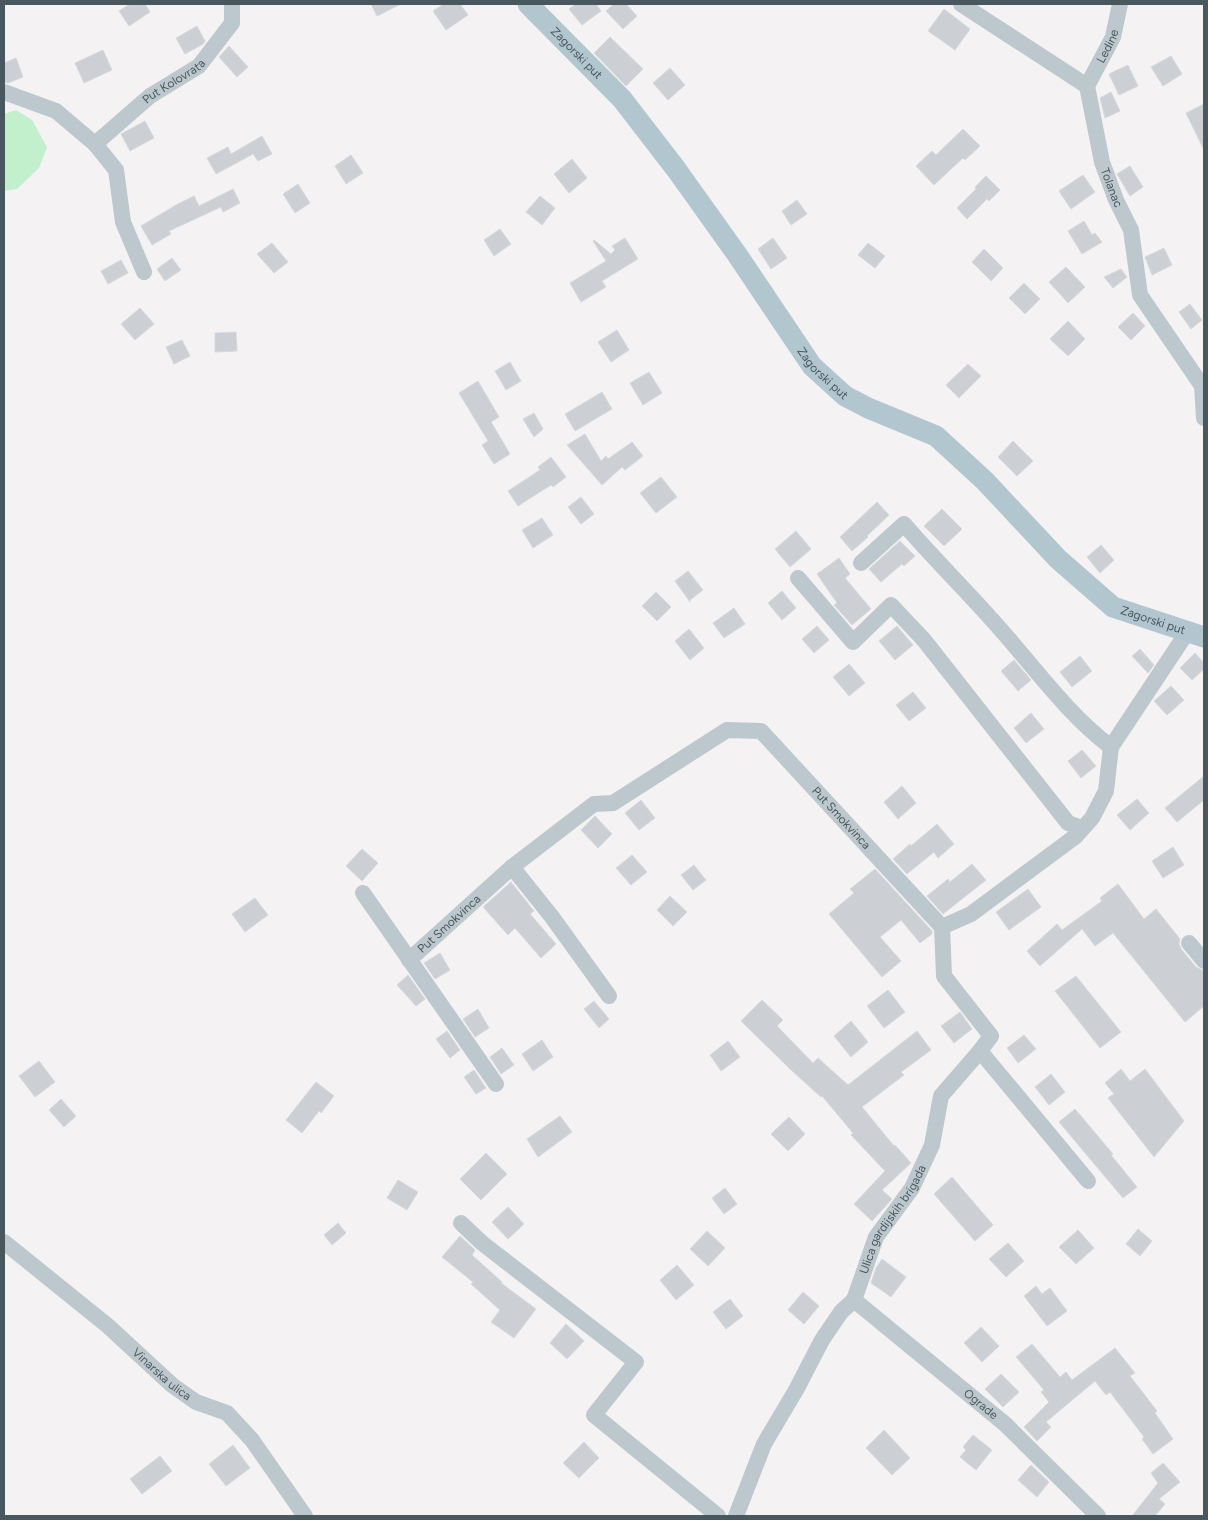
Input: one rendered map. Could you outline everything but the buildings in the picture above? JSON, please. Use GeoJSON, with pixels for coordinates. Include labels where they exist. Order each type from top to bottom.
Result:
{"type":"FeatureCollection","features":[{"type":"Feature","properties":{"kind":"main road","name":"Zagorski put"},"geometry":{"type":"LineString","coordinates":[[528,4],[622,99],[676,168],[812,366],[845,396],[868,408],[936,436],[985,481],[1058,559],[1113,607],[1196,634]]}},
{"type":"Feature","properties":{"kind":"street","name":"Put Kolovrata"},"geometry":{"type":"LineString","coordinates":[[95,144],[150,96],[199,66],[232,23],[232,4]]}},
{"type":"Feature","properties":{"kind":"street"},"geometry":{"type":"LineString","coordinates":[[962,4],[1087,86]]}},
{"type":"Feature","properties":{"kind":"street","name":"Ledine"},"geometry":{"type":"LineString","coordinates":[[1087,86],[1113,37],[1120,4]]}},
{"type":"Feature","properties":{"kind":"street","name":"Tolanac"},"geometry":{"type":"LineString","coordinates":[[1087,86],[1102,162],[1116,200],[1131,230],[1140,295],[1202,386],[1204,418]]}},
{"type":"Feature","properties":{"kind":"street"},"geometry":{"type":"LineString","coordinates":[[4,92],[56,111],[95,144],[116,170],[122,222],[144,272]]}},
{"type":"Feature","properties":{"kind":"street"},"geometry":{"type":"LineString","coordinates":[[861,563],[904,524],[933,558],[994,622],[1051,689],[1098,737],[1112,747]]}},
{"type":"Feature","properties":{"kind":"street"},"geometry":{"type":"LineString","coordinates":[[798,578],[853,642],[892,604],[924,640],[1068,823],[1082,828]]}},
{"type":"Feature","properties":{"kind":"street"},"geometry":{"type":"LineString","coordinates":[[942,927],[971,914],[1076,836],[1092,818],[1106,791],[1112,747],[1196,634]]}},
{"type":"Feature","properties":{"kind":"street","name":"Put Smokvinca"},"geometry":{"type":"LineString","coordinates":[[409,960],[512,867],[594,804],[613,803],[727,730],[761,731],[942,927]]}},
{"type":"Feature","properties":{"kind":"street"},"geometry":{"type":"LineString","coordinates":[[512,867],[552,917],[609,996]]}},
{"type":"Feature","properties":{"kind":"street"},"geometry":{"type":"LineString","coordinates":[[363,893],[496,1084]]}},
{"type":"Feature","properties":{"kind":"street","name":"Ulica gardijskih brigada"},"geometry":{"type":"LineString","coordinates":[[736,1516],[764,1444],[796,1390],[822,1340],[842,1312],[854,1300],[876,1237],[912,1188],[932,1145],[942,1096],[991,1036],[944,976],[942,927]]}},
{"type":"Feature","properties":{"kind":"street"},"geometry":{"type":"LineString","coordinates":[[1189,943],[1204,962]]}},
{"type":"Feature","properties":{"kind":"street"},"geometry":{"type":"LineString","coordinates":[[980,1051],[1088,1181]]}},
{"type":"Feature","properties":{"kind":"street"},"geometry":{"type":"LineString","coordinates":[[461,1223],[482,1243],[636,1362],[594,1415],[718,1516]]}},
{"type":"Feature","properties":{"kind":"street","name":"Vinarska ulica"},"geometry":{"type":"LineString","coordinates":[[4,1242],[108,1326],[172,1385],[196,1402],[227,1413],[252,1440],[304,1516]]}},
{"type":"Feature","properties":{"kind":"street","name":"Ograde"},"geometry":{"type":"LineString","coordinates":[[854,1300],[1005,1424],[1098,1516]]}},
{"type":"Feature","properties":{"kind":"green space"},"geometry":{"type":"Polygon","coordinates":[[[16,110],[32,120],[47,147],[39,168],[17,189],[4,191],[4,114],[16,110]]]}}]}
